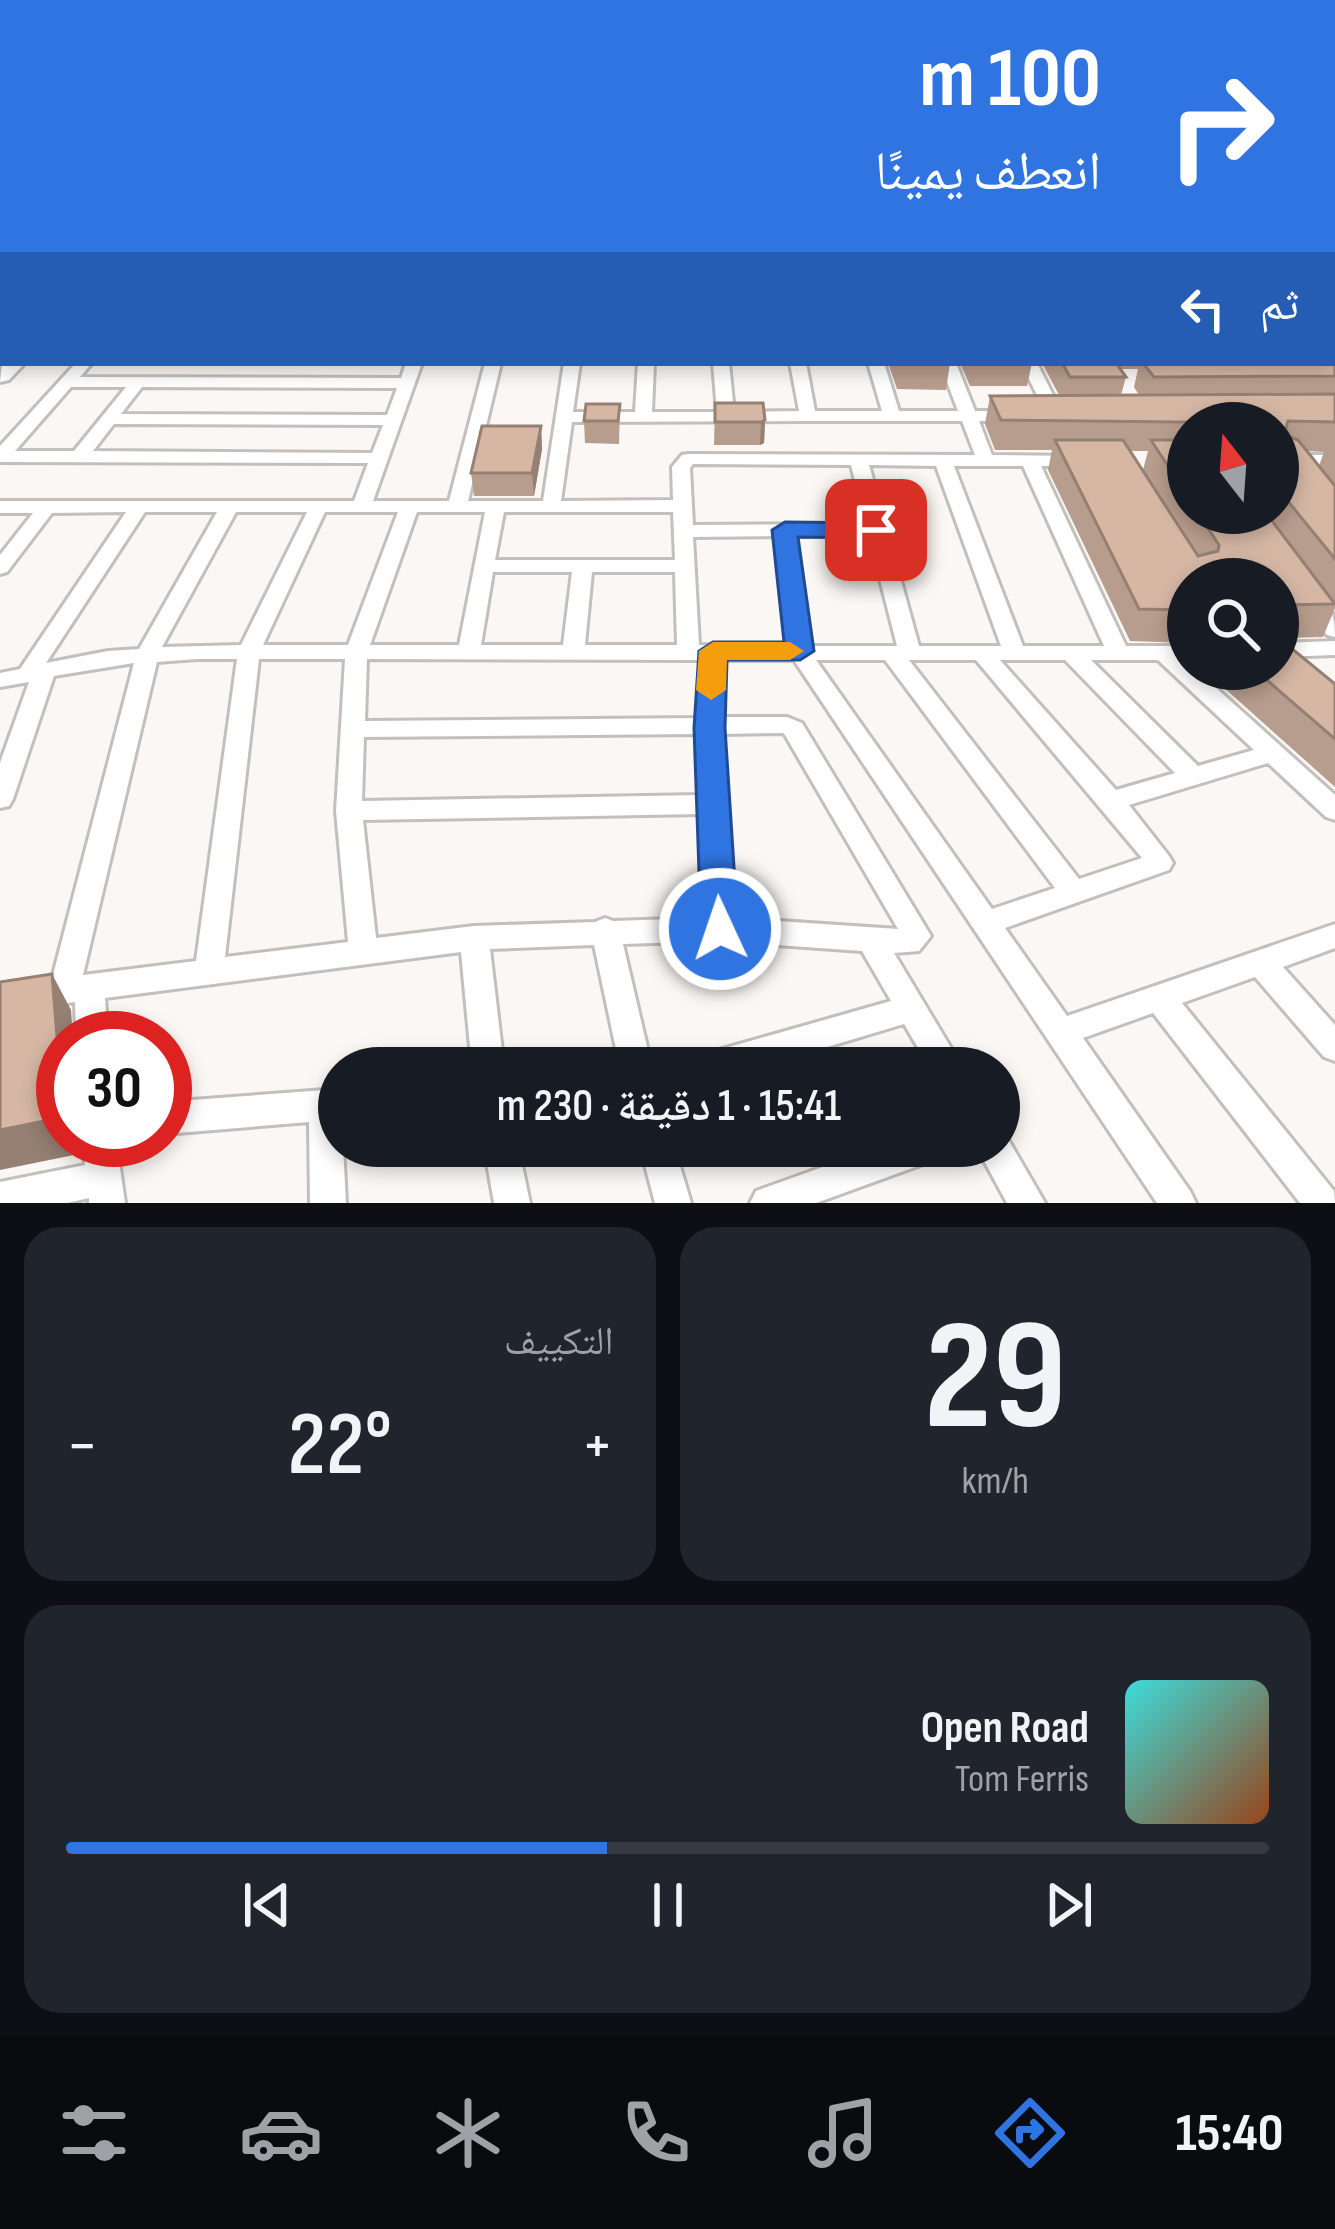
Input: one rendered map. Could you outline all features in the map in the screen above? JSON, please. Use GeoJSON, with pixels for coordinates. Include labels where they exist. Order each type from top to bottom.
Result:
{"type":"FeatureCollection","features":[{"type":"Feature","properties":{"kind":"street"},"geometry":{"type":"LineString","coordinates":[[0,457],[81,366]]}},
{"type":"Feature","properties":{"kind":"street"},"geometry":{"type":"LineString","coordinates":[[361,507],[413,366]]}},
{"type":"Feature","properties":{"kind":"street"},"geometry":{"type":"LineString","coordinates":[[457,507],[492,366]]}},
{"type":"Feature","properties":{"kind":"street"},"geometry":{"type":"LineString","coordinates":[[551,508],[571,366]]}},
{"type":"Feature","properties":{"kind":"street"},"geometry":{"type":"LineString","coordinates":[[643,416],[646,366]]}},
{"type":"Feature","properties":{"kind":"street"},"geometry":{"type":"LineString","coordinates":[[721,366],[727,417]]}},
{"type":"Feature","properties":{"kind":"street"},"geometry":{"type":"LineString","coordinates":[[799,366],[808,418]]}},
{"type":"Feature","properties":{"kind":"street"},"geometry":{"type":"LineString","coordinates":[[878,366],[892,417]]}},
{"type":"Feature","properties":{"kind":"street"},"geometry":{"type":"LineString","coordinates":[[949,366],[986,462]]}},
{"type":"Feature","properties":{"kind":"street"},"geometry":{"type":"LineString","coordinates":[[1030,366],[1054,416]]}},
{"type":"Feature","properties":{"kind":"street"},"geometry":{"type":"LineString","coordinates":[[68,382],[407,383]]}},
{"type":"Feature","properties":{"kind":"street"},"geometry":{"type":"LineString","coordinates":[[79,457],[138,382]]}},
{"type":"Feature","properties":{"kind":"street"},"geometry":{"type":"LineString","coordinates":[[562,418],[1076,415]]}},
{"type":"Feature","properties":{"kind":"street"},"geometry":{"type":"LineString","coordinates":[[838,417],[876,530],[900,652],[1074,893]]}},
{"type":"Feature","properties":{"kind":"street"},"geometry":{"type":"LineString","coordinates":[[110,418],[392,420]]}},
{"type":"Feature","properties":{"kind":"street"},"geometry":{"type":"LineString","coordinates":[[475,439],[496,439]]}},
{"type":"Feature","properties":{"kind":"street"},"geometry":{"type":"LineString","coordinates":[[538,439],[559,439]]}},
{"type":"Feature","properties":{"kind":"street"},"geometry":{"type":"LineString","coordinates":[[0,457],[380,458]]}},
{"type":"Feature","properties":{"kind":"street"},"geometry":{"type":"LineString","coordinates":[[720,929],[701,651],[682,566],[681,467],[688,459],[1101,461]]}},
{"type":"Feature","properties":{"kind":"street"},"geometry":{"type":"LineString","coordinates":[[1299,460],[1335,460]]}},
{"type":"Feature","properties":{"kind":"street"},"geometry":{"type":"LineString","coordinates":[[1030,461],[1119,654]]}},
{"type":"Feature","properties":{"kind":"street"},"geometry":{"type":"LineString","coordinates":[[944,462],[1015,653]]}},
{"type":"Feature","properties":{"kind":"street"},"geometry":{"type":"LineString","coordinates":[[1299,471],[1307,477]]}},
{"type":"Feature","properties":{"kind":"street"},"geometry":{"type":"LineString","coordinates":[[84,1011],[77,988],[148,653],[231,505]]}},
{"type":"Feature","properties":{"kind":"street"},"geometry":{"type":"LineString","coordinates":[[0,799],[35,673],[140,506]]}},
{"type":"Feature","properties":{"kind":"street"},"geometry":{"type":"LineString","coordinates":[[208,972],[249,651],[319,506]]}},
{"type":"Feature","properties":{"kind":"street"},"geometry":{"type":"LineString","coordinates":[[0,507],[681,506]]}},
{"type":"Feature","properties":{"kind":"street"},"geometry":{"type":"LineString","coordinates":[[0,568],[47,507]]}},
{"type":"Feature","properties":{"kind":"street"},"geometry":{"type":"LineString","coordinates":[[468,654],[495,507]]}},
{"type":"Feature","properties":{"kind":"street"},"geometry":{"type":"LineString","coordinates":[[363,950],[349,811],[356,654],[410,508]]}},
{"type":"Feature","properties":{"kind":"street"},"geometry":{"type":"LineString","coordinates":[[785,530],[800,651],[1178,1203]]}},
{"type":"Feature","properties":{"kind":"street"},"geometry":{"type":"LineString","coordinates":[[682,531],[876,530]]}},
{"type":"Feature","properties":{"kind":"street"},"geometry":{"type":"LineString","coordinates":[[485,566],[682,566]]}},
{"type":"Feature","properties":{"kind":"street"},"geometry":{"type":"LineString","coordinates":[[573,653],[583,566]]}},
{"type":"Feature","properties":{"kind":"street"},"geometry":{"type":"LineString","coordinates":[[1299,583],[1335,630]]}},
{"type":"Feature","properties":{"kind":"street"},"geometry":{"type":"LineString","coordinates":[[1299,649],[1335,648]]}},
{"type":"Feature","properties":{"kind":"street"},"geometry":{"type":"LineString","coordinates":[[981,652],[1160,863],[986,923]]}},
{"type":"Feature","properties":{"kind":"street"},"geometry":{"type":"LineString","coordinates":[[0,680],[148,653],[1167,653]]}},
{"type":"Feature","properties":{"kind":"street"},"geometry":{"type":"LineString","coordinates":[[1071,653],[1192,775]]}},
{"type":"Feature","properties":{"kind":"street"},"geometry":{"type":"LineString","coordinates":[[1212,690],[1335,810]]}},
{"type":"Feature","properties":{"kind":"street"},"geometry":{"type":"LineString","coordinates":[[0,999],[474,938],[720,929],[909,942],[917,936],[794,729],[781,724],[351,729]]}},
{"type":"Feature","properties":{"kind":"street"},"geometry":{"type":"LineString","coordinates":[[1111,801],[1272,753]]}},
{"type":"Feature","properties":{"kind":"street"},"geometry":{"type":"LineString","coordinates":[[349,811],[713,804]]}},
{"type":"Feature","properties":{"kind":"street"},"geometry":{"type":"LineString","coordinates":[[605,930],[631,1047]]}},
{"type":"Feature","properties":{"kind":"street"},"geometry":{"type":"LineString","coordinates":[[1060,1032],[1335,936]]}},
{"type":"Feature","properties":{"kind":"street"},"geometry":{"type":"LineString","coordinates":[[474,938],[486,1047]]}},
{"type":"Feature","properties":{"kind":"street"},"geometry":{"type":"LineString","coordinates":[[871,939],[935,1047]]}},
{"type":"Feature","properties":{"kind":"street"},"geometry":{"type":"LineString","coordinates":[[1260,962],[1335,1047]]}},
{"type":"Feature","properties":{"kind":"street"},"geometry":{"type":"LineString","coordinates":[[1159,997],[1322,1203]]}},
{"type":"Feature","properties":{"kind":"street"},"geometry":{"type":"LineString","coordinates":[[779,1047],[912,1008]]}},
{"type":"Feature","properties":{"kind":"street"},"geometry":{"type":"LineString","coordinates":[[192,1116],[318,1105]]}},
{"type":"Feature","properties":{"kind":"street"},"geometry":{"type":"LineString","coordinates":[[328,1203],[329,1167]]}},
{"type":"Feature","properties":{"kind":"street"},"geometry":{"type":"LineString","coordinates":[[505,1167],[512,1203]]}},
{"type":"Feature","properties":{"kind":"street"},"geometry":{"type":"LineString","coordinates":[[663,1167],[673,1203]]}},
{"type":"Feature","properties":{"kind":"street"},"geometry":{"type":"LineString","coordinates":[[768,1203],[869,1167]]}},
{"type":"Feature","properties":{"kind":"street"},"geometry":{"type":"LineString","coordinates":[[1006,1167],[1027,1203]]}},
{"type":"Feature","properties":{"kind":"street"},"geometry":{"type":"LineString","coordinates":[[18,1199],[106,1191]]}},
{"type":"Feature","properties":{"kind":"building"},"geometry":{"type":"Polygon","coordinates":[[[1064,366],[1118,366],[1126,377],[1070,377],[1064,366]]]}},
{"type":"Feature","properties":{"kind":"building"},"geometry":{"type":"Polygon","coordinates":[[[1145,366],[1335,366],[1335,376],[1154,377],[1145,366]]]}},
{"type":"Feature","properties":{"kind":"building"},"geometry":{"type":"Polygon","coordinates":[[[1335,394],[1335,422],[1299,421],[1299,402],[1167,402],[1167,422],[1001,420],[990,396],[1335,394]]]}},
{"type":"Feature","properties":{"kind":"building"},"geometry":{"type":"Polygon","coordinates":[[[715,403],[763,403],[765,420],[715,422],[715,403]]]}},
{"type":"Feature","properties":{"kind":"building"},"geometry":{"type":"Polygon","coordinates":[[[586,404],[620,404],[618,421],[584,421],[586,404]]]}},
{"type":"Feature","properties":{"kind":"building"},"geometry":{"type":"Polygon","coordinates":[[[482,426],[541,426],[532,473],[471,473],[482,426]]]}},
{"type":"Feature","properties":{"kind":"building"},"geometry":{"type":"Polygon","coordinates":[[[1055,440],[1123,440],[1167,508],[1167,534],[1184,534],[1198,556],[1218,551],[1212,534],[1282,534],[1335,604],[1299,605],[1299,558],[1167,558],[1167,610],[1139,609],[1055,440]]]}},
{"type":"Feature","properties":{"kind":"building"},"geometry":{"type":"Polygon","coordinates":[[[1151,440],[1167,440],[1167,465],[1151,440]]]}},
{"type":"Feature","properties":{"kind":"building"},"geometry":{"type":"Polygon","coordinates":[[[1299,441],[1335,486],[1335,559],[1299,515],[1299,441]]]}},
{"type":"Feature","properties":{"kind":"building"},"geometry":{"type":"Polygon","coordinates":[[[1299,655],[1335,684],[1335,739],[1278,690],[1299,690],[1299,655]]]}},
{"type":"Feature","properties":{"kind":"building"},"geometry":{"type":"Polygon","coordinates":[[[52,974],[55,1011],[36,1011],[36,1123],[0,1130],[0,982],[52,974]]]}},
{"type":"Feature","properties":{"kind":"slow traffic"},"geometry":{"type":"LineString","coordinates":[[711,690],[713,651],[790,651]]}},
{"type":"Feature","properties":{"kind":"route"},"geometry":{"type":"LineString","coordinates":[[720,929],[709,728],[713,651],[800,651],[785,530],[876,530]]}}]}
